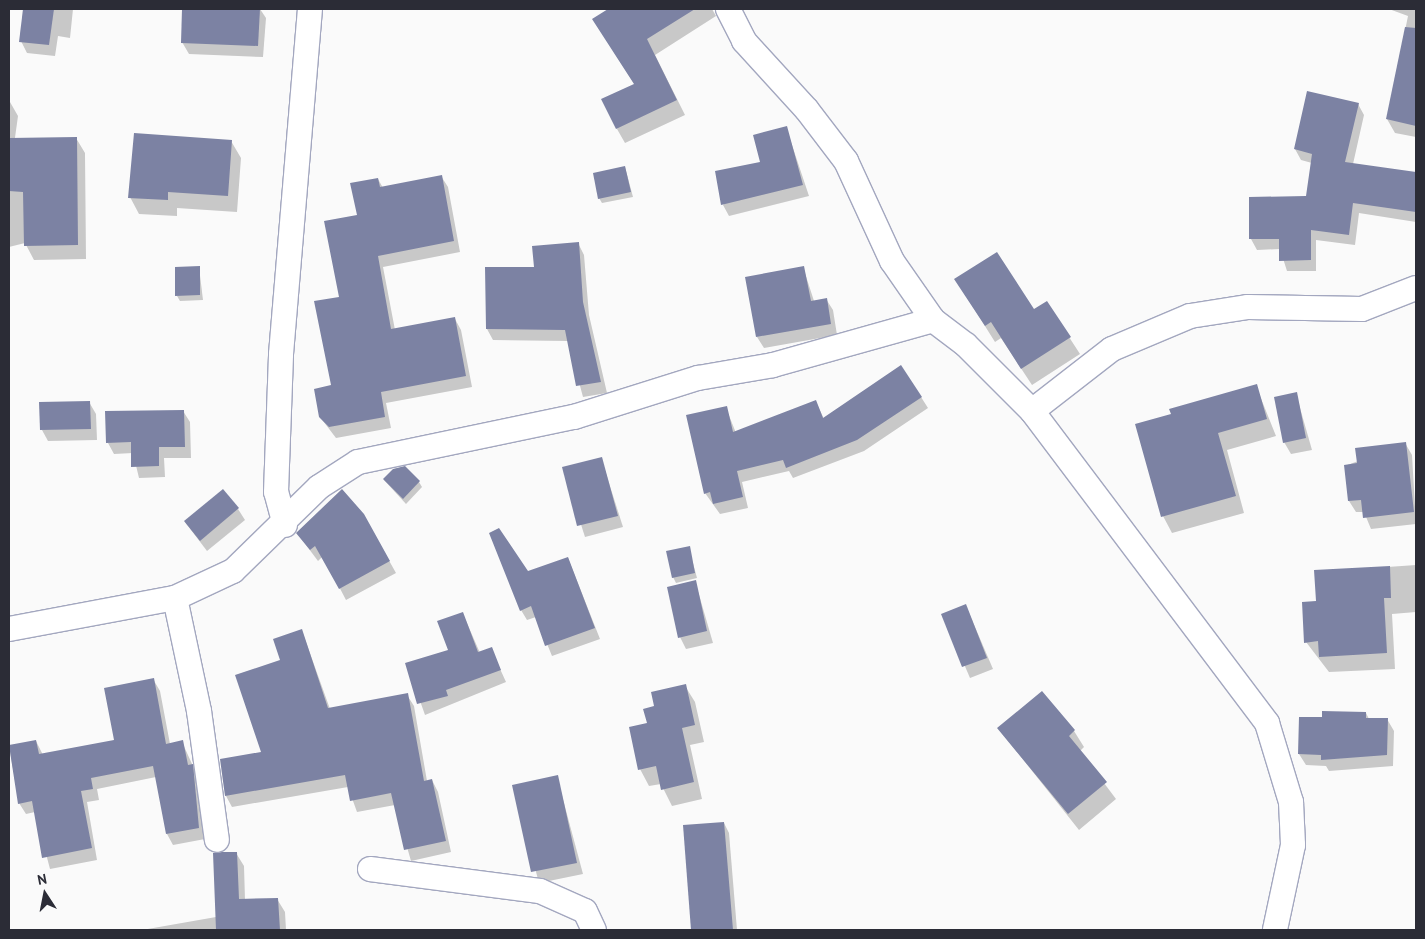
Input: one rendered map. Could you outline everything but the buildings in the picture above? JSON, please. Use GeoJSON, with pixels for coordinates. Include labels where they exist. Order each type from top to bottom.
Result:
{"type":"FeatureCollection","features":[{"type":"Feature","properties":{"kind":"street"},"geometry":{"type":"LineString","coordinates":[[284,525],[276,492],[281,354],[310,9]]}},
{"type":"Feature","properties":{"kind":"street"},"geometry":{"type":"LineString","coordinates":[[728,9],[744,41],[807,110],[846,161],[892,261],[934,320],[966,345],[1032,412],[1267,723],[1291,802],[1293,845],[1275,930]]}},
{"type":"Feature","properties":{"kind":"street"},"geometry":{"type":"LineString","coordinates":[[1032,412],[1112,349],[1190,316],[1248,308],[1362,309],[1416,288]]}},
{"type":"Feature","properties":{"kind":"street"},"geometry":{"type":"LineString","coordinates":[[9,630],[175,598],[233,572],[284,525],[320,487],[358,462],[574,417],[698,378],[773,365],[934,320]]}},
{"type":"Feature","properties":{"kind":"street"},"geometry":{"type":"LineString","coordinates":[[175,598],[199,711],[217,840]]}},
{"type":"Feature","properties":{"kind":"street"},"geometry":{"type":"LineString","coordinates":[[370,869],[540,891],[585,911],[594,930]]}}]}
